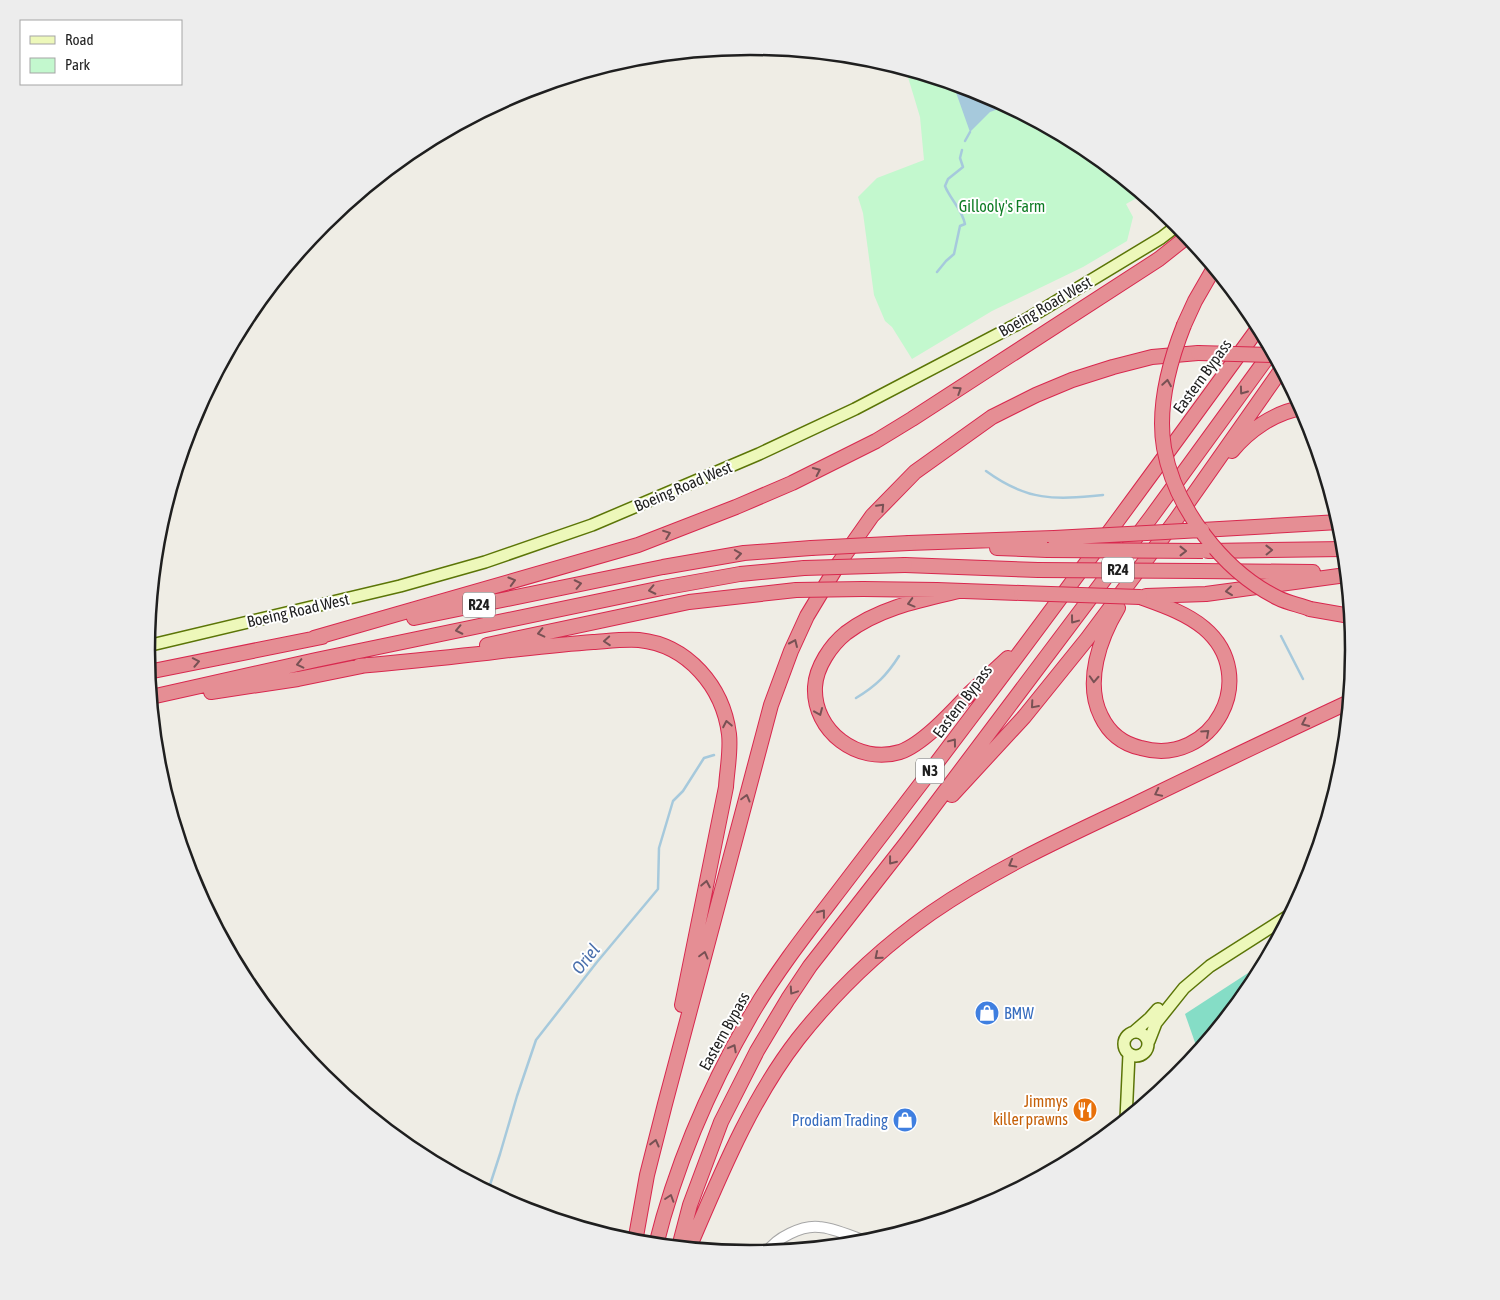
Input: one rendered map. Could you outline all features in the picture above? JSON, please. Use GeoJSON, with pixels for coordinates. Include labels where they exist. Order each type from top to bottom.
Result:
{"type":"FeatureCollection","features":[{"type":"Feature","properties":{"kind":"highway"},"geometry":{"type":"LineString","coordinates":[[314,638],[638,545],[736,507],[808,475],[876,441],[912,419],[1159,259],[1182,241]]}},
{"type":"Feature","properties":{"kind":"highway"},"geometry":{"type":"LineString","coordinates":[[1210,274],[1195,300],[1174,350],[1164,399],[1162,425],[1164,448],[1172,475],[1193,519],[1216,550],[1253,583],[1279,598],[1310,609],[1344,615]]}},
{"type":"Feature","properties":{"kind":"highway","name":"Eastern Bypass"},"geometry":{"type":"LineString","coordinates":[[658,1238],[682,1161],[718,1076],[751,1015],[772,983],[815,922],[1131,504],[1254,334]]}},
{"type":"Feature","properties":{"kind":"highway"},"geometry":{"type":"LineString","coordinates":[[636,1234],[647,1175],[665,1104],[781,675],[806,616],[839,563],[872,516],[915,472],[992,417],[1045,391],[1113,367],[1152,358],[1198,353],[1267,355]]}},
{"type":"Feature","properties":{"kind":"highway","name":"N3"},"geometry":{"type":"LineString","coordinates":[[681,1241],[690,1204],[721,1122],[757,1050],[788,998],[810,966],[907,842],[1152,516],[1268,357]]}},
{"type":"Feature","properties":{"kind":"highway"},"geometry":{"type":"LineString","coordinates":[[1175,521],[1278,376]]}},
{"type":"Feature","properties":{"kind":"highway"},"geometry":{"type":"LineString","coordinates":[[907,842],[974,772],[1045,693],[1159,541],[1234,448],[1261,425],[1294,409]]}},
{"type":"Feature","properties":{"kind":"highway"},"geometry":{"type":"LineString","coordinates":[[1050,544],[1202,530],[1331,522]]}},
{"type":"Feature","properties":{"kind":"highway"},"geometry":{"type":"LineString","coordinates":[[1159,541],[1114,615],[1101,646],[1094,670],[1094,690],[1102,719],[1109,730],[1119,739],[1134,747],[1165,752],[1190,744],[1212,728],[1225,709],[1231,682],[1229,665],[1216,641],[1205,629],[1164,600]]}},
{"type":"Feature","properties":{"kind":"highway","name":"R24"},"geometry":{"type":"LineString","coordinates":[[156,670],[663,567],[744,553],[909,543],[1050,544],[1203,551],[1336,549]]}},
{"type":"Feature","properties":{"kind":"highway","name":"R24"},"geometry":{"type":"LineString","coordinates":[[157,696],[316,660],[662,588],[740,574],[804,568],[905,565],[1038,570],[1340,573]]}},
{"type":"Feature","properties":{"kind":"highway"},"geometry":{"type":"LineString","coordinates":[[157,696],[298,679],[359,666],[497,643],[690,602],[796,590],[959,591],[1140,597],[1164,600],[1340,574]]}},
{"type":"Feature","properties":{"kind":"highway"},"geometry":{"type":"LineString","coordinates":[[959,591],[908,603],[886,611],[863,621],[835,643],[822,662],[815,686],[816,704],[824,724],[836,738],[848,746],[874,755],[900,752],[910,747],[949,716],[1034,634]]}},
{"type":"Feature","properties":{"kind":"highway"},"geometry":{"type":"LineString","coordinates":[[359,666],[545,646],[639,640],[654,642],[670,648],[688,660],[706,677],[714,688],[726,715],[729,736],[726,787],[690,960],[665,1104]]}},
{"type":"Feature","properties":{"kind":"highway"},"geometry":{"type":"LineString","coordinates":[[692,1242],[731,1151],[779,1067],[797,1040],[818,1015],[876,957],[930,914],[1017,861],[1342,705]]}},
{"type":"Feature","properties":{"kind":"main road","name":"Boeing Road West"},"geometry":{"type":"LineString","coordinates":[[155,644],[400,586],[485,562],[592,525],[759,454],[855,410],[1027,319],[1172,230]]}},
{"type":"Feature","properties":{"kind":"main road"},"geometry":{"type":"LineString","coordinates":[[1143,1054],[1135,1056],[1125,1049],[1124,1041],[1128,1034],[1135,1031],[1167,1000],[1210,966],[1279,922]]}},
{"type":"Feature","properties":{"kind":"main road"},"geometry":{"type":"LineString","coordinates":[[1127,1086],[1135,1067],[1148,1049],[1148,1041],[1156,1023],[1184,988]]}},
{"type":"Feature","properties":{"kind":"main road"},"geometry":{"type":"LineString","coordinates":[[1135,1031],[1142,1032],[1148,1041]]}},
{"type":"Feature","properties":{"kind":"main road"},"geometry":{"type":"LineString","coordinates":[[1126,1110],[1130,1054]]}},
{"type":"Feature","properties":{"kind":"street"},"geometry":{"type":"LineString","coordinates":[[774,1244],[779,1239],[789,1234],[819,1226],[851,1236]]}},
{"type":"Feature","properties":{"kind":"green space","name":"Gillooly's Farm"},"geometry":{"type":"Polygon","coordinates":[[[908,76],[978,100],[1013,116],[1081,155],[1136,198],[1126,204],[1133,217],[1127,241],[1083,267],[992,311],[912,359],[892,327],[885,321],[874,295],[863,213],[858,197],[877,178],[924,160],[920,117],[908,76]]]}},
{"type":"Feature","properties":{"kind":"green space"},"geometry":{"type":"Polygon","coordinates":[[[1251,971],[1222,1012],[1195,1044],[1185,1014],[1251,971]]]}},
{"type":"Feature","properties":{"kind":"water"},"geometry":{"type":"Polygon","coordinates":[[[956,92],[998,109],[990,112],[970,132],[956,92]]]}},
{"type":"Feature","properties":{"kind":"waterway"},"geometry":{"type":"LineString","coordinates":[[965,141],[970,132]]}},
{"type":"Feature","properties":{"kind":"waterway"},"geometry":{"type":"LineString","coordinates":[[937,272],[954,254],[960,226],[965,224],[945,186],[948,179],[963,167],[960,158],[962,150]]}},
{"type":"Feature","properties":{"kind":"waterway"},"geometry":{"type":"LineString","coordinates":[[986,471],[1015,488],[1042,496],[1070,498],[1103,495]]}},
{"type":"Feature","properties":{"kind":"waterway"},"geometry":{"type":"LineString","coordinates":[[1281,636],[1303,679]]}},
{"type":"Feature","properties":{"kind":"waterway"},"geometry":{"type":"LineString","coordinates":[[856,698],[880,680],[899,656]]}},
{"type":"Feature","properties":{"kind":"waterway","name":"Oriel"},"geometry":{"type":"LineString","coordinates":[[490,1185],[536,1040],[597,962],[658,889],[659,848],[673,801],[683,791],[704,758],[714,755]]}},
{"type":"Feature","properties":{"kind":"place","name":"BMW"},"geometry":{"type":"Point","coordinates":[987,1013]}},
{"type":"Feature","properties":{"kind":"place","name":"Jimmys killer prawns"},"geometry":{"type":"Point","coordinates":[1085,1110]}},
{"type":"Feature","properties":{"kind":"place","name":"Prodiam Trading"},"geometry":{"type":"Point","coordinates":[905,1120]}}]}
